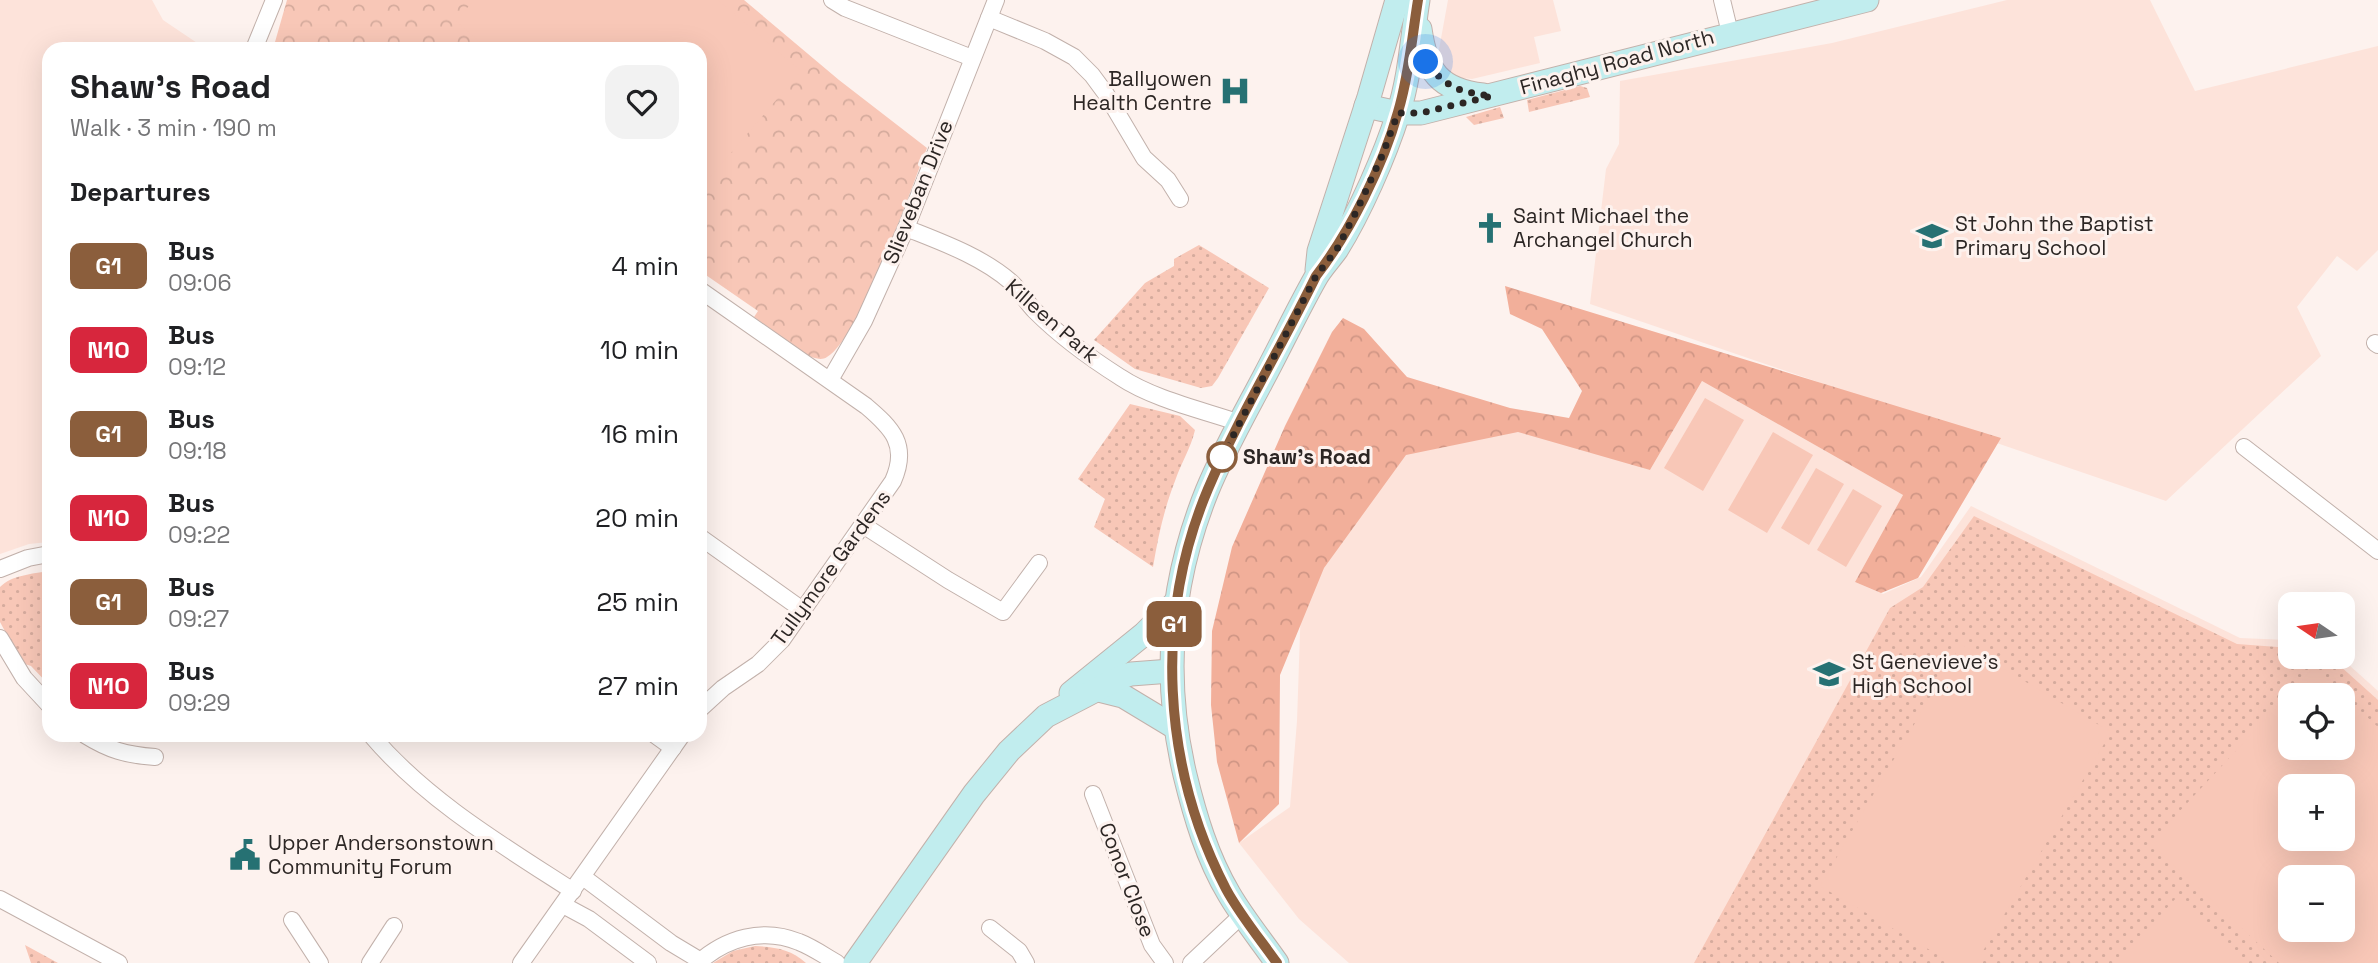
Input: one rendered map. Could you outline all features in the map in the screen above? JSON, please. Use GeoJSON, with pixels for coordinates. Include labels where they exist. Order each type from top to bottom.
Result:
{"type":"FeatureCollection","features":[{"type":"Feature","properties":{"kind":"street"},"geometry":{"type":"LineString","coordinates":[[257,42],[274,0]]}},
{"type":"Feature","properties":{"kind":"street"},"geometry":{"type":"LineString","coordinates":[[832,0],[845,8],[972,58]]}},
{"type":"Feature","properties":{"kind":"street","name":"Slieveban Drive"},"geometry":{"type":"LineString","coordinates":[[830,380],[864,321],[906,228],[996,0]]}},
{"type":"Feature","properties":{"kind":"street"},"geometry":{"type":"LineString","coordinates":[[1721,0],[1730,33]]}},
{"type":"Feature","properties":{"kind":"street","name":"Finaghy Road North"},"geometry":{"type":"LineString","coordinates":[[1366,106],[1398,113],[1421,113],[1867,0]]}},
{"type":"Feature","properties":{"kind":"street"},"geometry":{"type":"LineString","coordinates":[[1410,3],[1426,62],[1438,77],[1454,88],[1492,96]]}},
{"type":"Feature","properties":{"kind":"street"},"geometry":{"type":"LineString","coordinates":[[1316,276],[1319,251],[1366,106],[1410,3]]}},
{"type":"Feature","properties":{"kind":"street"},"geometry":{"type":"LineString","coordinates":[[1278,963],[1228,892],[1195,815],[1176,728],[1171,671],[1176,602],[1192,534],[1207,490],[1316,276],[1337,249],[1365,194],[1398,113],[1411,54],[1410,3]]}},
{"type":"Feature","properties":{"kind":"street"},"geometry":{"type":"LineString","coordinates":[[989,18],[1045,41],[1074,57],[1106,94],[1144,158],[1168,180],[1180,199]]}},
{"type":"Feature","properties":{"kind":"street","name":"Killeen Park"},"geometry":{"type":"LineString","coordinates":[[906,228],[969,255],[1011,282],[1035,310],[1076,347],[1121,378],[1164,397],[1240,423]]}},
{"type":"Feature","properties":{"kind":"street","name":"Tullymore Gardens"},"geometry":{"type":"LineString","coordinates":[[707,295],[866,406],[887,425],[895,437],[900,460],[893,481],[804,611],[767,656],[707,703]]}},
{"type":"Feature","properties":{"kind":"street"},"geometry":{"type":"LineString","coordinates":[[2244,447],[2378,551]]}},
{"type":"Feature","properties":{"kind":"street"},"geometry":{"type":"LineString","coordinates":[[863,525],[1003,612],[1038,563]]}},
{"type":"Feature","properties":{"kind":"street"},"geometry":{"type":"LineString","coordinates":[[707,542],[804,611]]}},
{"type":"Feature","properties":{"kind":"street"},"geometry":{"type":"LineString","coordinates":[[0,569],[42,555]]}},
{"type":"Feature","properties":{"kind":"street"},"geometry":{"type":"LineString","coordinates":[[855,963],[989,772],[1046,716],[1144,634],[1176,602]]}},
{"type":"Feature","properties":{"kind":"street"},"geometry":{"type":"LineString","coordinates":[[0,638],[24,678],[42,697]]}},
{"type":"Feature","properties":{"kind":"street"},"geometry":{"type":"LineString","coordinates":[[1046,716],[1121,677],[1171,671]]}},
{"type":"Feature","properties":{"kind":"street"},"geometry":{"type":"LineString","coordinates":[[1099,690],[1123,696],[1176,728]]}},
{"type":"Feature","properties":{"kind":"street"},"geometry":{"type":"LineString","coordinates":[[96,742],[106,748],[133,755],[155,757]]}},
{"type":"Feature","properties":{"kind":"street"},"geometry":{"type":"LineString","coordinates":[[377,742],[432,794],[573,891]]}},
{"type":"Feature","properties":{"kind":"street"},"geometry":{"type":"LineString","coordinates":[[521,963],[676,742]]}},
{"type":"Feature","properties":{"kind":"street","name":"Conor Close"},"geometry":{"type":"LineString","coordinates":[[1093,794],[1152,945],[1165,963]]}},
{"type":"Feature","properties":{"kind":"street"},"geometry":{"type":"LineString","coordinates":[[583,877],[700,962],[726,943],[738,938],[768,936],[797,941],[837,963]]}},
{"type":"Feature","properties":{"kind":"street"},"geometry":{"type":"LineString","coordinates":[[0,899],[119,963]]}},
{"type":"Feature","properties":{"kind":"street"},"geometry":{"type":"LineString","coordinates":[[563,905],[589,919],[648,963]]}},
{"type":"Feature","properties":{"kind":"street"},"geometry":{"type":"LineString","coordinates":[[1191,963],[1242,915]]}},
{"type":"Feature","properties":{"kind":"street"},"geometry":{"type":"LineString","coordinates":[[292,920],[320,963]]}},
{"type":"Feature","properties":{"kind":"street"},"geometry":{"type":"LineString","coordinates":[[370,963],[394,926]]}},
{"type":"Feature","properties":{"kind":"street"},"geometry":{"type":"LineString","coordinates":[[990,928],[1019,951],[1026,963]]}},
{"type":"Feature","properties":{"kind":"shaded area"},"geometry":{"type":"Polygon","coordinates":[[[0,0],[152,0],[163,20],[196,42],[42,42],[42,543],[29,544],[0,554],[0,0]]]}},
{"type":"Feature","properties":{"kind":"shaded area"},"geometry":{"type":"Polygon","coordinates":[[[1448,0],[1553,0],[1561,31],[1534,37],[1540,63],[1472,79],[1462,78],[1444,67],[1438,55],[1448,0]]]}},
{"type":"Feature","properties":{"kind":"shaded area","name":"St John the Baptist Primary School"},"geometry":{"type":"Polygon","coordinates":[[[2007,0],[2150,0],[2195,91],[2378,46],[2378,250],[2357,271],[2337,256],[2297,307],[2321,356],[2166,501],[1590,304],[1606,169],[1619,144],[1620,81],[1832,43],[2007,0]]]}},
{"type":"Feature","properties":{"kind":"shaded area","name":"St Genevieve's High School"},"geometry":{"type":"Polygon","coordinates":[[[1702,381],[1903,495],[1855,582],[1883,594],[1921,577],[1971,506],[2240,638],[2278,639],[2278,669],[2353,669],[2378,691],[2378,963],[1349,963],[1299,919],[1239,843],[1290,807],[1297,721],[1301,604],[1357,496],[1413,438],[1528,427],[1650,470],[1702,381]]]}},
{"type":"Feature","properties":{"kind":"green space"},"geometry":{"type":"Polygon","coordinates":[[[287,0],[744,0],[839,80],[927,148],[897,227],[854,322],[840,344],[827,357],[817,359],[807,355],[754,317],[758,311],[707,276],[707,42],[275,42],[287,0]]]}},
{"type":"Feature","properties":{"kind":"green space"},"geometry":{"type":"Polygon","coordinates":[[[474,0],[718,0],[801,71],[707,181],[707,42],[480,42],[456,21],[474,0]]]}},
{"type":"Feature","properties":{"kind":"green space"},"geometry":{"type":"Polygon","coordinates":[[[1580,86],[1587,88],[1590,97],[1529,112],[1527,100],[1580,86]]]}},
{"type":"Feature","properties":{"kind":"green space"},"geometry":{"type":"Polygon","coordinates":[[[1500,107],[1504,118],[1474,125],[1466,117],[1500,107]]]}},
{"type":"Feature","properties":{"kind":"green space"},"geometry":{"type":"Polygon","coordinates":[[[1199,245],[1269,288],[1218,378],[1212,386],[1201,388],[1135,369],[1094,340],[1145,283],[1174,266],[1174,259],[1199,245]]]}},
{"type":"Feature","properties":{"kind":"green space"},"geometry":{"type":"Polygon","coordinates":[[[1505,286],[2001,438],[1918,578],[1881,593],[1855,582],[1903,495],[1702,381],[1650,470],[1518,432],[1406,455],[1324,568],[1280,675],[1279,804],[1239,843],[1217,762],[1211,705],[1212,631],[1232,547],[1285,426],[1332,332],[1343,318],[1364,329],[1407,377],[1510,408],[1569,418],[1582,391],[1542,329],[1510,314],[1505,286]]]}},
{"type":"Feature","properties":{"kind":"green space"},"geometry":{"type":"Polygon","coordinates":[[[1705,398],[1744,420],[1703,491],[1664,468],[1705,398]]]}},
{"type":"Feature","properties":{"kind":"green space"},"geometry":{"type":"Polygon","coordinates":[[[1130,404],[1180,416],[1195,430],[1168,502],[1153,567],[1094,527],[1105,499],[1078,479],[1130,404]]]}},
{"type":"Feature","properties":{"kind":"green space"},"geometry":{"type":"Polygon","coordinates":[[[1773,432],[1813,455],[1767,533],[1728,510],[1773,432]]]}},
{"type":"Feature","properties":{"kind":"green space"},"geometry":{"type":"Polygon","coordinates":[[[1816,468],[1844,484],[1809,545],[1781,528],[1816,468]]]}},
{"type":"Feature","properties":{"kind":"green space"},"geometry":{"type":"Polygon","coordinates":[[[1853,489],[1882,506],[1846,567],[1817,550],[1853,489]]]}},
{"type":"Feature","properties":{"kind":"green space"},"geometry":{"type":"Polygon","coordinates":[[[1974,516],[2237,644],[2278,647],[2278,669],[2343,669],[2378,700],[2378,963],[1694,963],[1890,608],[1923,587],[1974,516]]]}},
{"type":"Feature","properties":{"kind":"green space"},"geometry":{"type":"Polygon","coordinates":[[[42,572],[42,678],[31,666],[22,663],[0,622],[0,587],[16,577],[42,572]]]}},
{"type":"Feature","properties":{"kind":"green space"},"geometry":{"type":"Polygon","coordinates":[[[1961,644],[2111,732],[1976,963],[1952,963],[1820,886],[1961,644]]]}},
{"type":"Feature","properties":{"kind":"green space"},"geometry":{"type":"Polygon","coordinates":[[[2312,669],[2316,669],[2331,683],[2299,683],[2312,669]]]}},
{"type":"Feature","properties":{"kind":"green space"},"geometry":{"type":"Polygon","coordinates":[[[2278,706],[2278,760],[2355,760],[2355,706],[2378,727],[2378,963],[2279,963],[2150,843],[2278,706]]]}},
{"type":"Feature","properties":{"kind":"green space"},"geometry":{"type":"Polygon","coordinates":[[[2177,897],[2248,963],[2116,963],[2177,897]]]}},
{"type":"Feature","properties":{"kind":"green space"},"geometry":{"type":"Polygon","coordinates":[[[25,945],[58,963],[31,963],[25,945]]]}},
{"type":"Feature","properties":{"kind":"green space"},"geometry":{"type":"Polygon","coordinates":[[[755,946],[782,950],[806,963],[713,963],[733,951],[755,946]]]}},
{"type":"Feature","properties":{"kind":"bus line","name":"G1"},"geometry":{"type":"LineString","coordinates":[[1277,963],[1228,892],[1195,815],[1183,766],[1172,695],[1176,602],[1192,534],[1207,490],[1316,276],[1337,249],[1382,156],[1398,113],[1411,54],[1418,0]]}},
{"type":"Feature","properties":{"kind":"place","name":"Ballyowen Health Centre"},"geometry":{"type":"Point","coordinates":[1235,91]}},
{"type":"Feature","properties":{"kind":"place","name":"Saint Michael the Archangel Church"},"geometry":{"type":"Point","coordinates":[1490,228]}},
{"type":"Feature","properties":{"kind":"place","name":"St John the Baptist Primary School"},"geometry":{"type":"Point","coordinates":[1932,236]}},
{"type":"Feature","properties":{"kind":"place","name":"Shaw's Road"},"geometry":{"type":"Point","coordinates":[1222,457]}},
{"type":"Feature","properties":{"kind":"place","name":"St Genevieve's High School"},"geometry":{"type":"Point","coordinates":[1829,674]}},
{"type":"Feature","properties":{"kind":"place","name":"Upper Andersonstown Community Forum"},"geometry":{"type":"Point","coordinates":[245,855]}},
{"type":"Feature","properties":{"kind":"route"},"geometry":{"type":"LineString","coordinates":[[1222,457],[1316,276],[1337,249],[1356,212],[1398,113],[1421,113],[1492,96],[1454,88],[1438,77],[1426,62]]}}]}
